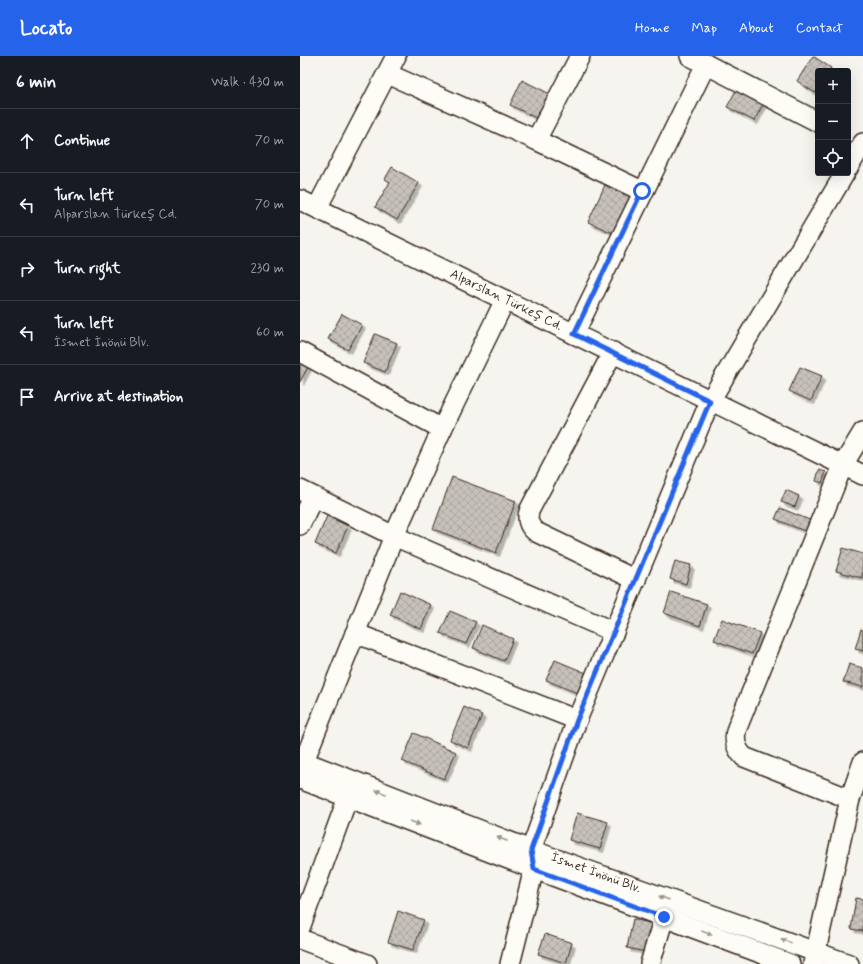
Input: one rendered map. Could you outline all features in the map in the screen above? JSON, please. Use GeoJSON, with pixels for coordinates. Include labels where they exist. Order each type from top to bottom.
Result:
{"type":"FeatureCollection","features":[{"type":"Feature","properties":{"kind":"street"},"geometry":{"type":"LineString","coordinates":[[317,208],[388,74],[396,56]]}},
{"type":"Feature","properties":{"kind":"street"},"geometry":{"type":"LineString","coordinates":[[536,140],[580,56]]}},
{"type":"Feature","properties":{"kind":"street"},"geometry":{"type":"LineString","coordinates":[[574,334],[642,191],[698,60],[815,120]]}},
{"type":"Feature","properties":{"kind":"street"},"geometry":{"type":"LineString","coordinates":[[388,74],[536,140],[642,191]]}},
{"type":"Feature","properties":{"kind":"street"},"geometry":{"type":"LineString","coordinates":[[851,161],[859,142]]}},
{"type":"Feature","properties":{"kind":"street"},"geometry":{"type":"LineString","coordinates":[[510,964],[534,869],[531,850],[577,720],[710,401],[843,176]]}},
{"type":"Feature","properties":{"kind":"street","name":"Alparslan Türkeş Cd."},"geometry":{"type":"LineString","coordinates":[[300,200],[863,475]]}},
{"type":"Feature","properties":{"kind":"street"},"geometry":{"type":"LineString","coordinates":[[301,767],[394,536],[442,428],[505,300]]}},
{"type":"Feature","properties":{"kind":"street"},"geometry":{"type":"LineString","coordinates":[[300,352],[442,428]]}},
{"type":"Feature","properties":{"kind":"street"},"geometry":{"type":"LineString","coordinates":[[613,352],[530,509],[528,518],[530,527],[536,532],[636,580]]}},
{"type":"Feature","properties":{"kind":"street"},"geometry":{"type":"LineString","coordinates":[[850,799],[744,757],[737,749],[735,738],[740,720],[843,465],[863,432]]}},
{"type":"Feature","properties":{"kind":"street"},"geometry":{"type":"LineString","coordinates":[[300,525],[307,494],[394,536],[614,632]]}},
{"type":"Feature","properties":{"kind":"street"},"geometry":{"type":"LineString","coordinates":[[355,633],[577,720]]}},
{"type":"Feature","properties":{"kind":"street"},"geometry":{"type":"LineString","coordinates":[[814,958],[850,799],[863,762]]}},
{"type":"Feature","properties":{"kind":"street","name":"İsmet İnönü Blv."},"geometry":{"type":"LineString","coordinates":[[301,767],[348,797],[534,869],[790,964]]}},
{"type":"Feature","properties":{"kind":"street","name":"İsmet İnönü Blv."},"geometry":{"type":"LineString","coordinates":[[301,767],[531,850],[814,958],[849,964]]}},
{"type":"Feature","properties":{"kind":"street"},"geometry":{"type":"LineString","coordinates":[[300,928],[348,797]]}},
{"type":"Feature","properties":{"kind":"street"},"geometry":{"type":"LineString","coordinates":[[650,964],[664,917]]}},
{"type":"Feature","properties":{"kind":"street"},"geometry":{"type":"LineString","coordinates":[[300,939],[367,964]]}},
{"type":"Feature","properties":{"kind":"building"},"geometry":{"type":"Polygon","coordinates":[[[813,56],[831,68],[815,68],[815,93],[797,81],[813,56]]]}},
{"type":"Feature","properties":{"kind":"building"},"geometry":{"type":"Polygon","coordinates":[[[522,80],[556,97],[544,122],[510,105],[522,80]]]}},
{"type":"Feature","properties":{"kind":"building"},"geometry":{"type":"Polygon","coordinates":[[[740,83],[767,97],[754,121],[727,107],[740,83]]]}},
{"type":"Feature","properties":{"kind":"building"},"geometry":{"type":"Polygon","coordinates":[[[392,167],[419,183],[397,220],[375,207],[390,182],[385,179],[392,167]]]}},
{"type":"Feature","properties":{"kind":"building"},"geometry":{"type":"Polygon","coordinates":[[[605,185],[632,197],[615,234],[588,222],[605,185]]]}},
{"type":"Feature","properties":{"kind":"building"},"geometry":{"type":"Polygon","coordinates":[[[342,314],[362,325],[348,350],[328,339],[342,314]]]}},
{"type":"Feature","properties":{"kind":"building"},"geometry":{"type":"Polygon","coordinates":[[[375,334],[397,343],[385,372],[363,363],[375,334]]]}},
{"type":"Feature","properties":{"kind":"building"},"geometry":{"type":"Polygon","coordinates":[[[300,360],[309,365],[300,382],[300,360]]]}},
{"type":"Feature","properties":{"kind":"building"},"geometry":{"type":"Polygon","coordinates":[[[800,367],[822,376],[811,401],[789,391],[800,367]]]}},
{"type":"Feature","properties":{"kind":"building"},"geometry":{"type":"Polygon","coordinates":[[[819,470],[826,472],[822,483],[816,481],[819,470]]]}},
{"type":"Feature","properties":{"kind":"building"},"geometry":{"type":"Polygon","coordinates":[[[452,477],[516,501],[496,553],[433,529],[452,477]]]}},
{"type":"Feature","properties":{"kind":"building"},"geometry":{"type":"Polygon","coordinates":[[[786,490],[799,496],[795,507],[781,502],[786,490]]]}},
{"type":"Feature","properties":{"kind":"building"},"geometry":{"type":"Polygon","coordinates":[[[780,508],[812,521],[807,532],[775,519],[780,508]]]}},
{"type":"Feature","properties":{"kind":"building"},"geometry":{"type":"Polygon","coordinates":[[[327,516],[348,526],[336,553],[315,544],[327,516]]]}},
{"type":"Feature","properties":{"kind":"building"},"geometry":{"type":"Polygon","coordinates":[[[843,548],[863,554],[862,578],[836,571],[843,548]]]}},
{"type":"Feature","properties":{"kind":"building"},"geometry":{"type":"Polygon","coordinates":[[[675,561],[691,565],[686,584],[670,579],[675,561]]]}},
{"type":"Feature","properties":{"kind":"building"},"geometry":{"type":"Polygon","coordinates":[[[400,591],[431,605],[421,629],[390,615],[400,591]]]}},
{"type":"Feature","properties":{"kind":"building"},"geometry":{"type":"Polygon","coordinates":[[[671,592],[707,604],[700,626],[664,613],[671,592]]]}},
{"type":"Feature","properties":{"kind":"building"},"geometry":{"type":"Polygon","coordinates":[[[450,611],[476,622],[466,644],[440,633],[450,611]]]}},
{"type":"Feature","properties":{"kind":"building"},"geometry":{"type":"Polygon","coordinates":[[[722,619],[760,633],[752,654],[714,640],[722,619]]]}},
{"type":"Feature","properties":{"kind":"building"},"geometry":{"type":"Polygon","coordinates":[[[482,625],[513,639],[504,661],[473,648],[482,625]]]}},
{"type":"Feature","properties":{"kind":"building"},"geometry":{"type":"Polygon","coordinates":[[[861,629],[863,630],[863,651],[855,649],[861,629]]]}},
{"type":"Feature","properties":{"kind":"building"},"geometry":{"type":"Polygon","coordinates":[[[555,660],[591,675],[582,695],[546,680],[555,660]]]}},
{"type":"Feature","properties":{"kind":"building"},"geometry":{"type":"Polygon","coordinates":[[[849,664],[863,668],[863,687],[843,682],[849,664]]]}},
{"type":"Feature","properties":{"kind":"building"},"geometry":{"type":"Polygon","coordinates":[[[464,707],[482,715],[468,748],[450,740],[464,707]]]}},
{"type":"Feature","properties":{"kind":"building"},"geometry":{"type":"Polygon","coordinates":[[[414,733],[456,752],[444,779],[402,761],[414,733]]]}},
{"type":"Feature","properties":{"kind":"building"},"geometry":{"type":"Polygon","coordinates":[[[577,813],[608,822],[600,849],[569,840],[577,813]]]}},
{"type":"Feature","properties":{"kind":"building"},"geometry":{"type":"Polygon","coordinates":[[[856,898],[863,899],[863,931],[851,929],[856,898]]]}},
{"type":"Feature","properties":{"kind":"building"},"geometry":{"type":"Polygon","coordinates":[[[398,911],[424,920],[413,950],[388,942],[398,911]]]}},
{"type":"Feature","properties":{"kind":"building"},"geometry":{"type":"Polygon","coordinates":[[[633,919],[658,925],[651,953],[627,948],[633,919]]]}},
{"type":"Feature","properties":{"kind":"building"},"geometry":{"type":"Polygon","coordinates":[[[545,934],[572,943],[566,963],[538,954],[545,934]]]}},
{"type":"Feature","properties":{"kind":"route"},"geometry":{"type":"LineString","coordinates":[[642,191],[574,334],[710,401],[577,720],[531,850],[534,869],[664,917]]}}]}
